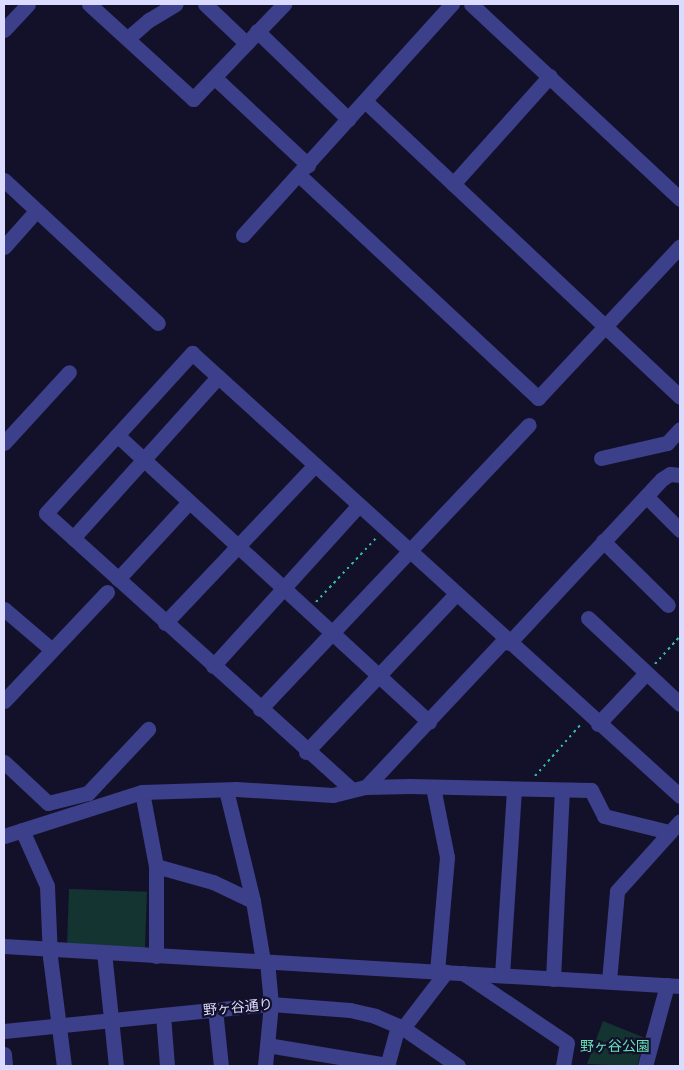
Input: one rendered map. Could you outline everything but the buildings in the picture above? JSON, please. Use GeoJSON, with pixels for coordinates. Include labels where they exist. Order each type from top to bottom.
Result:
{"type":"FeatureCollection","features":[{"type":"Feature","properties":{"kind":"street"},"geometry":{"type":"LineString","coordinates":[[4,30],[28,4]]}},
{"type":"Feature","properties":{"kind":"street"},"geometry":{"type":"LineString","coordinates":[[89,4],[192,99],[284,4]]}},
{"type":"Feature","properties":{"kind":"street"},"geometry":{"type":"LineString","coordinates":[[128,38],[149,20],[176,4]]}},
{"type":"Feature","properties":{"kind":"street"},"geometry":{"type":"LineString","coordinates":[[204,4],[246,43]]}},
{"type":"Feature","properties":{"kind":"street"},"geometry":{"type":"LineString","coordinates":[[243,235],[452,4]]}},
{"type":"Feature","properties":{"kind":"street"},"geometry":{"type":"LineString","coordinates":[[472,4],[680,199]]}},
{"type":"Feature","properties":{"kind":"street"},"geometry":{"type":"LineString","coordinates":[[258,32],[348,119]]}},
{"type":"Feature","properties":{"kind":"street"},"geometry":{"type":"LineString","coordinates":[[453,184],[550,76]]}},
{"type":"Feature","properties":{"kind":"street"},"geometry":{"type":"LineString","coordinates":[[214,77],[303,170],[538,398],[680,246]]}},
{"type":"Feature","properties":{"kind":"street"},"geometry":{"type":"LineString","coordinates":[[365,101],[680,398]]}},
{"type":"Feature","properties":{"kind":"street"},"geometry":{"type":"LineString","coordinates":[[4,180],[158,323]]}},
{"type":"Feature","properties":{"kind":"street"},"geometry":{"type":"LineString","coordinates":[[4,247],[36,211]]}},
{"type":"Feature","properties":{"kind":"street"},"geometry":{"type":"LineString","coordinates":[[359,788],[306,752],[46,513],[192,353],[593,720],[680,796]]}},
{"type":"Feature","properties":{"kind":"street"},"geometry":{"type":"LineString","coordinates":[[4,443],[69,372]]}},
{"type":"Feature","properties":{"kind":"street"},"geometry":{"type":"LineString","coordinates":[[72,538],[218,377]]}},
{"type":"Feature","properties":{"kind":"street"},"geometry":{"type":"LineString","coordinates":[[260,709],[529,425]]}},
{"type":"Feature","properties":{"kind":"street"},"geometry":{"type":"LineString","coordinates":[[601,458],[667,443],[680,429]]}},
{"type":"Feature","properties":{"kind":"street"},"geometry":{"type":"LineString","coordinates":[[117,436],[429,722]]}},
{"type":"Feature","properties":{"kind":"street"},"geometry":{"type":"LineString","coordinates":[[165,623],[315,465]]}},
{"type":"Feature","properties":{"kind":"street"},"geometry":{"type":"LineString","coordinates":[[359,788],[429,722],[646,496],[670,474],[680,475]]}},
{"type":"Feature","properties":{"kind":"street"},"geometry":{"type":"LineString","coordinates":[[646,496],[680,530]]}},
{"type":"Feature","properties":{"kind":"street"},"geometry":{"type":"LineString","coordinates":[[118,580],[189,502]]}},
{"type":"Feature","properties":{"kind":"street"},"geometry":{"type":"LineString","coordinates":[[213,666],[359,505]]}},
{"type":"Feature","properties":{"kind":"street"},"geometry":{"type":"LineString","coordinates":[[603,541],[668,606]]}},
{"type":"Feature","properties":{"kind":"street"},"geometry":{"type":"LineString","coordinates":[[4,701],[107,592]]}},
{"type":"Feature","properties":{"kind":"street"},"geometry":{"type":"LineString","coordinates":[[306,752],[456,594]]}},
{"type":"Feature","properties":{"kind":"street"},"geometry":{"type":"LineString","coordinates":[[4,609],[52,650]]}},
{"type":"Feature","properties":{"kind":"street"},"geometry":{"type":"LineString","coordinates":[[588,618],[680,704]]}},
{"type":"Feature","properties":{"kind":"street"},"geometry":{"type":"LineString","coordinates":[[593,720],[646,673]]}},
{"type":"Feature","properties":{"kind":"street"},"geometry":{"type":"LineString","coordinates":[[4,762],[48,803],[88,793],[148,729]]}},
{"type":"Feature","properties":{"kind":"street"},"geometry":{"type":"LineString","coordinates":[[267,1045],[388,1066],[401,1027],[442,972],[448,857],[433,787]]}},
{"type":"Feature","properties":{"kind":"street"},"geometry":{"type":"LineString","coordinates":[[4,836],[142,792],[226,790],[333,795],[359,788],[433,787],[592,790],[604,816],[669,832]]}},
{"type":"Feature","properties":{"kind":"street"},"geometry":{"type":"LineString","coordinates":[[502,975],[519,789]]}},
{"type":"Feature","properties":{"kind":"street"},"geometry":{"type":"LineString","coordinates":[[226,790],[253,901],[265,961],[271,1004],[265,1066]]}},
{"type":"Feature","properties":{"kind":"street"},"geometry":{"type":"LineString","coordinates":[[553,978],[562,790]]}},
{"type":"Feature","properties":{"kind":"street"},"geometry":{"type":"LineString","coordinates":[[142,792],[156,866],[156,956]]}},
{"type":"Feature","properties":{"kind":"street"},"geometry":{"type":"LineString","coordinates":[[608,981],[617,891],[680,821]]}},
{"type":"Feature","properties":{"kind":"street"},"geometry":{"type":"LineString","coordinates":[[22,830],[47,886],[57,1026],[64,1066]]}},
{"type":"Feature","properties":{"kind":"street"},"geometry":{"type":"LineString","coordinates":[[156,866],[213,882],[253,901]]}},
{"type":"Feature","properties":{"kind":"street"},"geometry":{"type":"LineString","coordinates":[[4,946],[674,985],[645,1066]]}},
{"type":"Feature","properties":{"kind":"street"},"geometry":{"type":"LineString","coordinates":[[104,952],[116,1066]]}},
{"type":"Feature","properties":{"kind":"street"},"geometry":{"type":"LineString","coordinates":[[462,973],[567,1042],[567,1064]]}},
{"type":"Feature","properties":{"kind":"street","name":"野ヶ谷通り"},"geometry":{"type":"LineString","coordinates":[[4,1031],[271,1004],[350,1010],[401,1027],[458,1066]]}},
{"type":"Feature","properties":{"kind":"street"},"geometry":{"type":"LineString","coordinates":[[215,1009],[221,1066]]}},
{"type":"Feature","properties":{"kind":"street"},"geometry":{"type":"LineString","coordinates":[[163,1015],[167,1066]]}},
{"type":"Feature","properties":{"kind":"street"},"geometry":{"type":"LineString","coordinates":[[4,1054],[5,1066]]}},
{"type":"Feature","properties":{"kind":"path"},"geometry":{"type":"LineString","coordinates":[[308,611],[384,528]]}},
{"type":"Feature","properties":{"kind":"path"},"geometry":{"type":"LineString","coordinates":[[646,673],[680,636]]}},
{"type":"Feature","properties":{"kind":"path"},"geometry":{"type":"LineString","coordinates":[[519,789],[593,720]]}},
{"type":"Feature","properties":{"kind":"green space"},"geometry":{"type":"Polygon","coordinates":[[[69,889],[147,892],[145,949],[67,946],[69,889]]]}},
{"type":"Feature","properties":{"kind":"green space","name":"野ヶ谷公園"},"geometry":{"type":"Polygon","coordinates":[[[603,1021],[645,1038],[637,1066],[587,1064],[603,1021]]]}}]}
